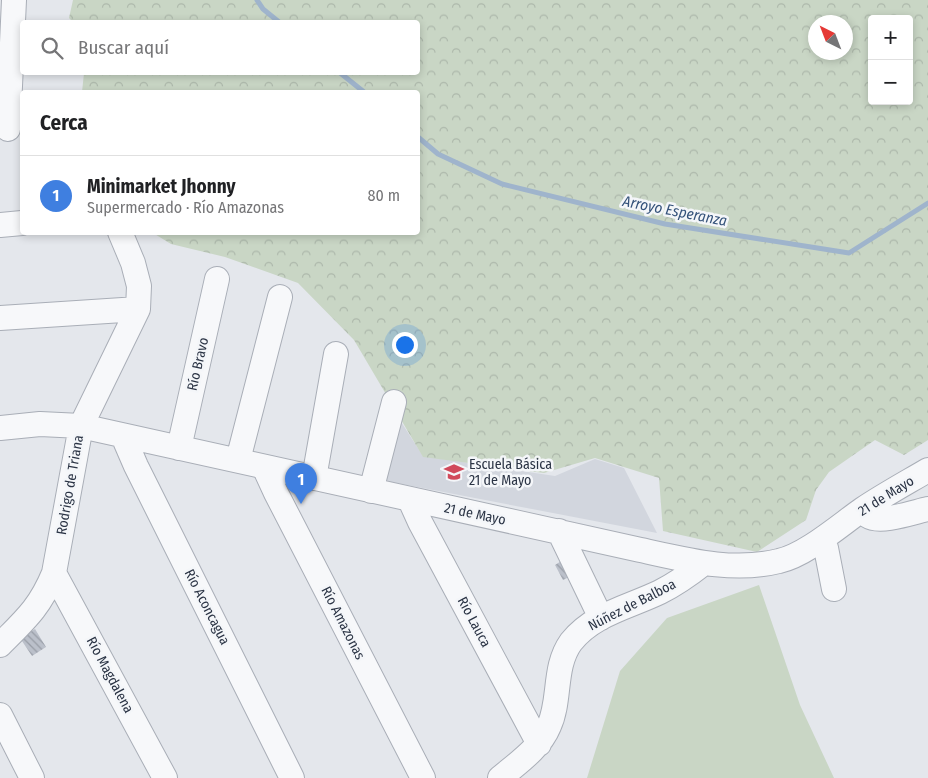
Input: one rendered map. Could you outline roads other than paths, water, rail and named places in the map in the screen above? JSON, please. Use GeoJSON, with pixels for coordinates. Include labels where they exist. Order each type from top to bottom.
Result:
{"type":"FeatureCollection","features":[{"type":"Feature","properties":{"kind":"street"},"geometry":{"type":"LineString","coordinates":[[10,129],[14,0]]}},
{"type":"Feature","properties":{"kind":"street"},"geometry":{"type":"LineString","coordinates":[[0,225],[20,223]]}},
{"type":"Feature","properties":{"kind":"street","name":"Rodrigo de Triana"},"geometry":{"type":"LineString","coordinates":[[0,645],[30,616],[46,593],[54,573],[80,426],[138,309],[139,286],[133,263],[121,235]]}},
{"type":"Feature","properties":{"kind":"street","name":"Río Bravo"},"geometry":{"type":"LineString","coordinates":[[179,448],[217,279]]}},
{"type":"Feature","properties":{"kind":"street"},"geometry":{"type":"LineString","coordinates":[[238,460],[280,297]]}},
{"type":"Feature","properties":{"kind":"street"},"geometry":{"type":"LineString","coordinates":[[0,318],[138,309]]}},
{"type":"Feature","properties":{"kind":"street"},"geometry":{"type":"LineString","coordinates":[[314,478],[336,354]]}},
{"type":"Feature","properties":{"kind":"street"},"geometry":{"type":"LineString","coordinates":[[371,491],[394,402]]}},
{"type":"Feature","properties":{"kind":"street","name":"21 de Mayo"},"geometry":{"type":"LineString","coordinates":[[0,428],[40,424],[80,426],[559,532],[704,563],[732,566],[758,565],[781,561],[797,554],[863,509],[928,470]]}},
{"type":"Feature","properties":{"kind":"street","name":"Río Aconcagua"},"geometry":{"type":"LineString","coordinates":[[123,436],[136,466],[292,778]]}},
{"type":"Feature","properties":{"kind":"street","name":"Río Amazonas"},"geometry":{"type":"LineString","coordinates":[[264,467],[423,778]]}},
{"type":"Feature","properties":{"kind":"street","name":"Río Lauca"},"geometry":{"type":"LineString","coordinates":[[410,500],[539,744]]}},
{"type":"Feature","properties":{"kind":"street"},"geometry":{"type":"LineString","coordinates":[[863,509],[868,516],[885,519],[928,509]]}},
{"type":"Feature","properties":{"kind":"street"},"geometry":{"type":"LineString","coordinates":[[559,532],[600,618]]}},
{"type":"Feature","properties":{"kind":"street"},"geometry":{"type":"LineString","coordinates":[[797,554],[827,553],[834,589]]}},
{"type":"Feature","properties":{"kind":"street","name":"Núñez de Balboa"},"geometry":{"type":"LineString","coordinates":[[500,778],[539,744],[550,725],[556,704],[560,670],[564,656],[570,644],[581,631],[600,618],[658,593],[689,575],[704,563]]}},
{"type":"Feature","properties":{"kind":"street","name":"Río Magdalena"},"geometry":{"type":"LineString","coordinates":[[54,573],[165,778]]}},
{"type":"Feature","properties":{"kind":"street"},"geometry":{"type":"LineString","coordinates":[[0,715],[32,778]]}},
{"type":"Feature","properties":{"kind":"waterway","name":"Arroyo Esperanza"},"geometry":{"type":"LineString","coordinates":[[257,0],[263,9],[277,20]]}},
{"type":"Feature","properties":{"kind":"waterway","name":"Arroyo Esperanza"},"geometry":{"type":"LineString","coordinates":[[343,75],[362,90]]}},
{"type":"Feature","properties":{"kind":"waterway","name":"Arroyo Esperanza"},"geometry":{"type":"LineString","coordinates":[[420,139],[438,154],[502,184],[665,224],[849,253],[928,203]]}},
{"type":"Feature","properties":{"kind":"place","name":"Escuela Básica 21 de Mayo"},"geometry":{"type":"Point","coordinates":[454,472]}},
{"type":"Feature","properties":{"kind":"place","name":"Minimarket Jhonny"},"geometry":{"type":"Point","coordinates":[301,504]}}]}
